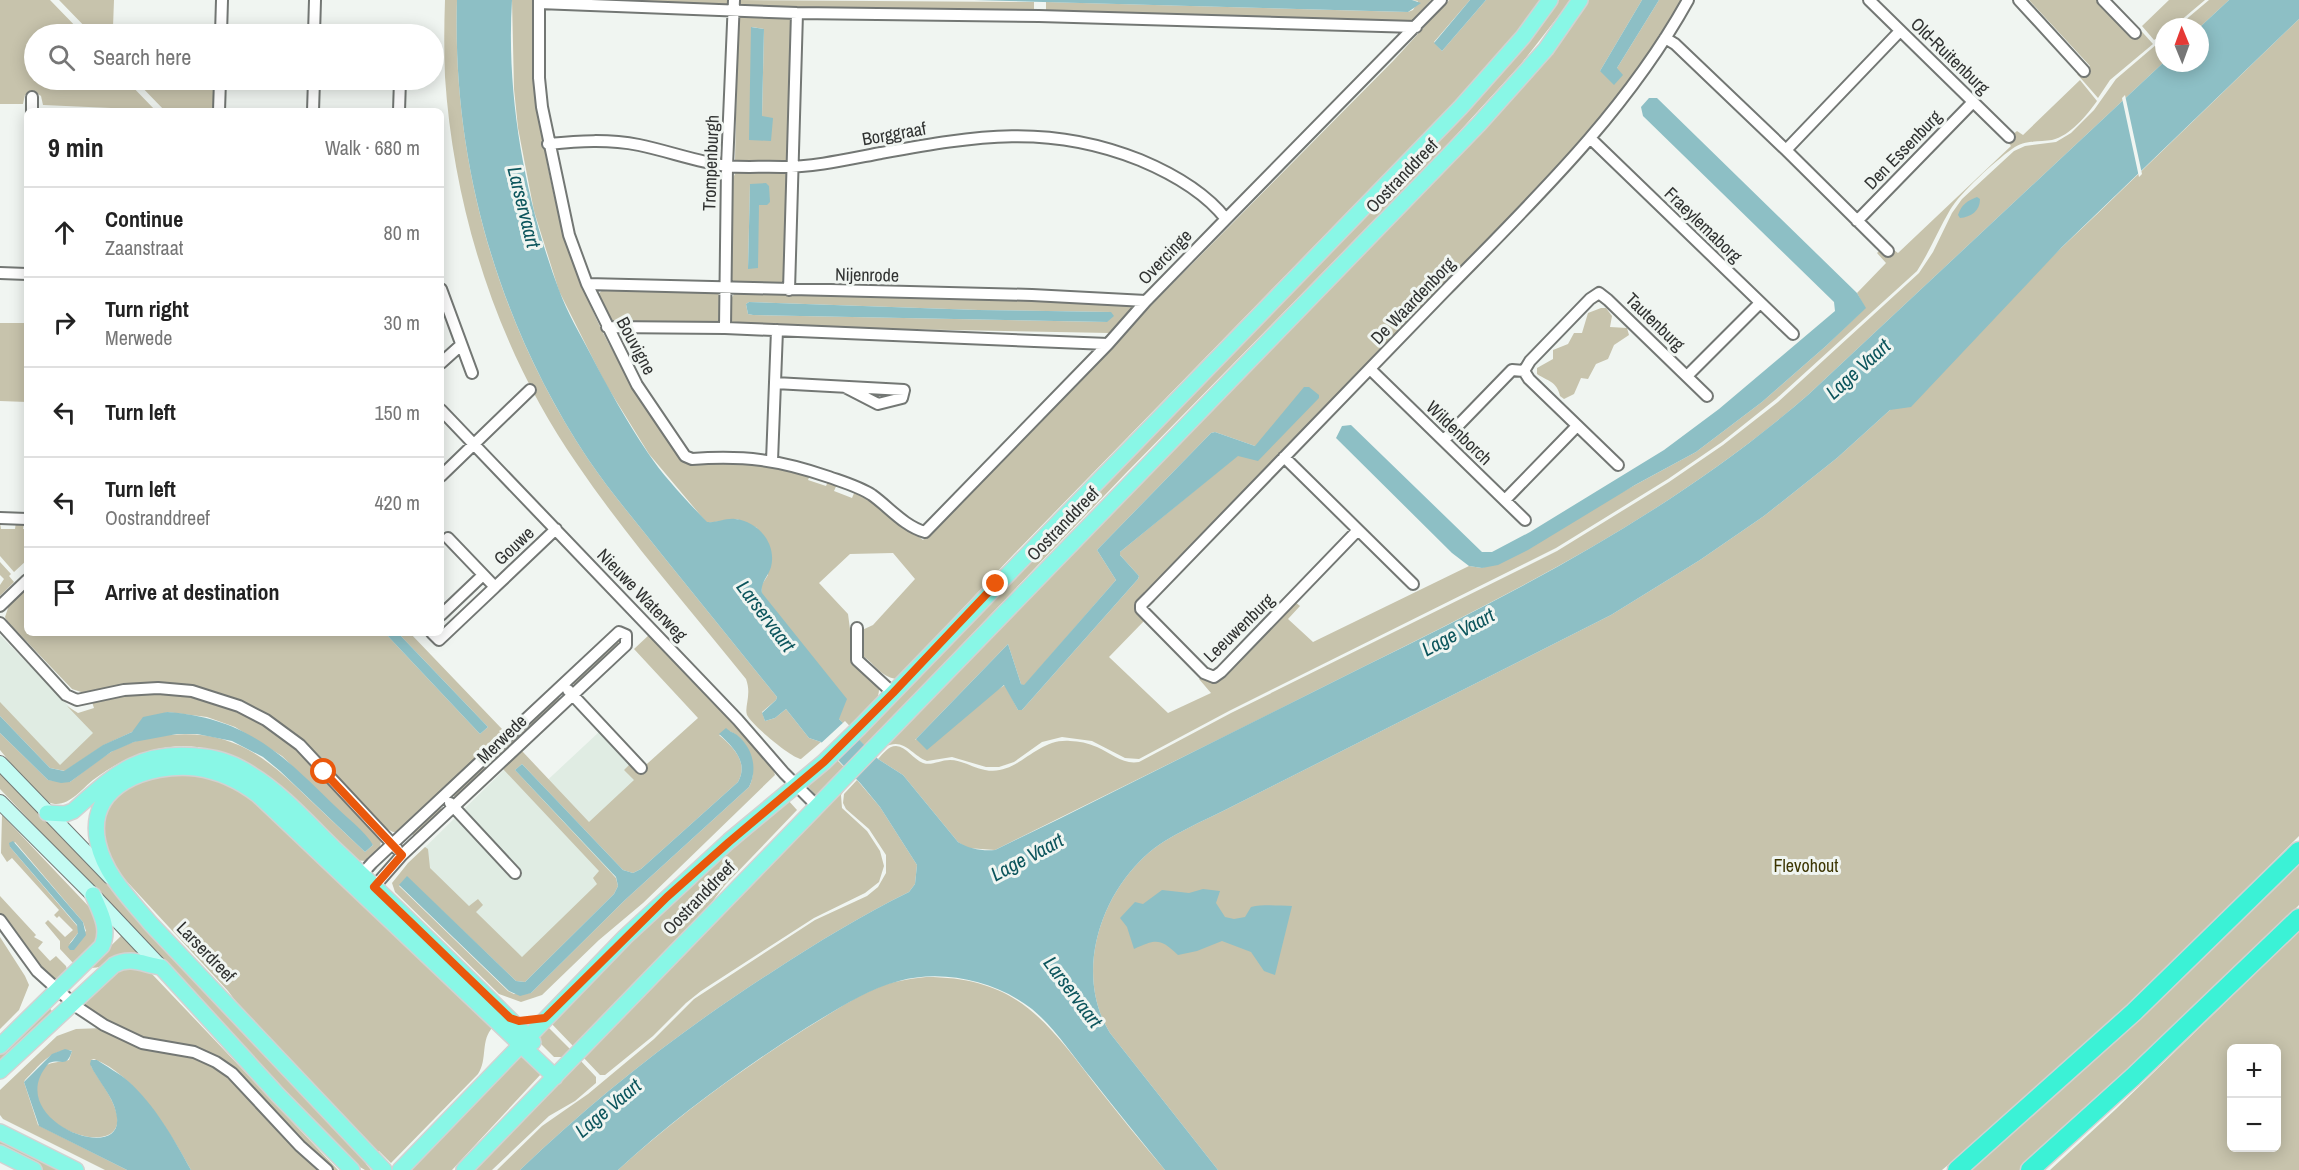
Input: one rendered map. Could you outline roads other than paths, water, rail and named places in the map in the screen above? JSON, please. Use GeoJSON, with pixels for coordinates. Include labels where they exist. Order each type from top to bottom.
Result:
{"type":"FeatureCollection","features":[{"type":"Feature","properties":{"kind":"highway"},"geometry":{"type":"LineString","coordinates":[[1957,1170],[2134,1012],[2299,851]]}},
{"type":"Feature","properties":{"kind":"highway"},"geometry":{"type":"LineString","coordinates":[[2030,1170],[2142,1069],[2299,918]]}},
{"type":"Feature","properties":{"kind":"main road","name":"Oostranddreef"},"geometry":{"type":"LineString","coordinates":[[400,1170],[545,1018],[667,897],[824,762],[893,693],[996,584],[1461,107],[1523,37],[1550,0]]}},
{"type":"Feature","properties":{"kind":"main road","name":"Oostranddreef"},"geometry":{"type":"LineString","coordinates":[[464,1170],[1479,124],[1546,49],[1580,0]]}},
{"type":"Feature","properties":{"kind":"main road"},"geometry":{"type":"LineString","coordinates":[[47,813],[65,814],[73,811],[113,775],[141,761],[173,755],[208,757],[239,767],[267,785],[362,874],[504,1021],[503,1062]]}},
{"type":"Feature","properties":{"kind":"main road","name":"Larserdreef"},"geometry":{"type":"LineString","coordinates":[[0,763],[116,883],[150,923],[380,1166]]}},
{"type":"Feature","properties":{"kind":"main road"},"geometry":{"type":"LineString","coordinates":[[116,883],[97,837],[97,819],[103,802],[115,788],[139,774],[160,769],[184,767],[218,773],[252,790],[357,891],[504,1021],[558,1073]]}},
{"type":"Feature","properties":{"kind":"main road"},"geometry":{"type":"LineString","coordinates":[[0,802],[93,895],[278,1095],[352,1170]]}},
{"type":"Feature","properties":{"kind":"main road"},"geometry":{"type":"LineString","coordinates":[[0,1046],[98,951],[105,935],[104,922],[93,895]]}},
{"type":"Feature","properties":{"kind":"main road"},"geometry":{"type":"LineString","coordinates":[[0,1071],[114,965],[123,961],[137,961],[148,966],[161,967]]}},
{"type":"Feature","properties":{"kind":"main road"},"geometry":{"type":"LineString","coordinates":[[504,1021],[545,1018]]}},
{"type":"Feature","properties":{"kind":"main road"},"geometry":{"type":"LineString","coordinates":[[0,1132],[76,1170]]}},
{"type":"Feature","properties":{"kind":"main road"},"geometry":{"type":"LineString","coordinates":[[0,1153],[34,1170]]}},
{"type":"Feature","properties":{"kind":"street"},"geometry":{"type":"LineString","coordinates":[[221,24],[222,0]]}},
{"type":"Feature","properties":{"kind":"street"},"geometry":{"type":"LineString","coordinates":[[314,24],[315,0]]}},
{"type":"Feature","properties":{"kind":"street","name":"Overcinge"},"geometry":{"type":"LineString","coordinates":[[914,529],[925,532],[1108,344],[1146,301],[1441,0]]}},
{"type":"Feature","properties":{"kind":"street","name":"De Waardenborg"},"geometry":{"type":"LineString","coordinates":[[1141,608],[1149,597],[1507,229],[1590,139],[1635,83],[1688,0]]}},
{"type":"Feature","properties":{"kind":"street","name":"Old-Ruitenburg"},"geometry":{"type":"LineString","coordinates":[[1869,0],[2009,136]]}},
{"type":"Feature","properties":{"kind":"street"},"geometry":{"type":"LineString","coordinates":[[2019,0],[2085,70]]}},
{"type":"Feature","properties":{"kind":"street"},"geometry":{"type":"LineString","coordinates":[[2103,0],[2134,33]]}},
{"type":"Feature","properties":{"kind":"street"},"geometry":{"type":"LineString","coordinates":[[539,1],[734,4],[797,13],[1039,16],[1416,27]]}},
{"type":"Feature","properties":{"kind":"street","name":"Bouvigne"},"geometry":{"type":"LineString","coordinates":[[539,1],[539,78],[548,144],[569,235],[587,284],[637,385],[685,456],[692,459],[733,457],[799,466],[870,494],[914,529]]}},
{"type":"Feature","properties":{"kind":"street","name":"Trompenburgh"},"geometry":{"type":"LineString","coordinates":[[724,328],[727,166],[734,4]]}},
{"type":"Feature","properties":{"kind":"street"},"geometry":{"type":"LineString","coordinates":[[789,290],[797,13]]}},
{"type":"Feature","properties":{"kind":"street"},"geometry":{"type":"LineString","coordinates":[[1786,150],[1900,31]]}},
{"type":"Feature","properties":{"kind":"street"},"geometry":{"type":"LineString","coordinates":[[1665,38],[1675,44],[1786,150],[1888,251]]}},
{"type":"Feature","properties":{"kind":"street"},"geometry":{"type":"LineString","coordinates":[[219,108],[220,90]]}},
{"type":"Feature","properties":{"kind":"street"},"geometry":{"type":"LineString","coordinates":[[313,108],[314,90]]}},
{"type":"Feature","properties":{"kind":"street"},"geometry":{"type":"LineString","coordinates":[[399,108],[400,90]]}},
{"type":"Feature","properties":{"kind":"street"},"geometry":{"type":"LineString","coordinates":[[32,97],[32,108]]}},
{"type":"Feature","properties":{"kind":"street","name":"Den Essenburg"},"geometry":{"type":"LineString","coordinates":[[1857,221],[1973,102]]}},
{"type":"Feature","properties":{"kind":"street","name":"Borggraaf"},"geometry":{"type":"LineString","coordinates":[[548,144],[593,140],[636,144],[727,166],[791,167],[826,163],[957,139],[1036,135],[1117,151],[1156,166],[1195,190],[1217,208],[1226,219]]}},
{"type":"Feature","properties":{"kind":"street","name":"Fraeylemaborg"},"geometry":{"type":"LineString","coordinates":[[1590,139],[1792,334]]}},
{"type":"Feature","properties":{"kind":"street"},"geometry":{"type":"LineString","coordinates":[[0,273],[24,274]]}},
{"type":"Feature","properties":{"kind":"street","name":"Nijenrode"},"geometry":{"type":"LineString","coordinates":[[587,284],[1032,295],[1146,301]]}},
{"type":"Feature","properties":{"kind":"street","name":"Tautenburg"},"geometry":{"type":"LineString","coordinates":[[1444,440],[1512,370],[1524,371],[1526,365],[1590,299],[1599,294],[1608,300],[1707,396]]}},
{"type":"Feature","properties":{"kind":"street"},"geometry":{"type":"LineString","coordinates":[[444,298],[472,373]]}},
{"type":"Feature","properties":{"kind":"street","name":"Tautenburg"},"geometry":{"type":"LineString","coordinates":[[1688,376],[1760,303]]}},
{"type":"Feature","properties":{"kind":"street"},"geometry":{"type":"LineString","coordinates":[[607,327],[724,328],[1108,344]]}},
{"type":"Feature","properties":{"kind":"street"},"geometry":{"type":"LineString","coordinates":[[772,461],[777,330]]}},
{"type":"Feature","properties":{"kind":"street"},"geometry":{"type":"LineString","coordinates":[[444,360],[460,345]]}},
{"type":"Feature","properties":{"kind":"street","name":"Wildenborch"},"geometry":{"type":"LineString","coordinates":[[1370,369],[1525,520]]}},
{"type":"Feature","properties":{"kind":"street"},"geometry":{"type":"LineString","coordinates":[[1524,371],[1526,376],[1618,465]]}},
{"type":"Feature","properties":{"kind":"street"},"geometry":{"type":"LineString","coordinates":[[775,383],[845,387]]}},
{"type":"Feature","properties":{"kind":"street"},"geometry":{"type":"LineString","coordinates":[[444,473],[530,390]]}},
{"type":"Feature","properties":{"kind":"street","name":"Nieuwe Waterweg"},"geometry":{"type":"LineString","coordinates":[[444,413],[817,806]]}},
{"type":"Feature","properties":{"kind":"street"},"geometry":{"type":"LineString","coordinates":[[1505,500],[1577,426]]}},
{"type":"Feature","properties":{"kind":"street"},"geometry":{"type":"LineString","coordinates":[[1284,458],[1413,584]]}},
{"type":"Feature","properties":{"kind":"street"},"geometry":{"type":"LineString","coordinates":[[0,518],[24,519]]}},
{"type":"Feature","properties":{"kind":"street","name":"Gouwe"},"geometry":{"type":"LineString","coordinates":[[444,635],[556,529]]}},
{"type":"Feature","properties":{"kind":"street","name":"Leeuwenburg"},"geometry":{"type":"LineString","coordinates":[[1141,608],[1146,616],[1204,673],[1214,678],[1358,531]]}},
{"type":"Feature","properties":{"kind":"street","name":"Gouwe"},"geometry":{"type":"LineString","coordinates":[[448,538],[495,587]]}},
{"type":"Feature","properties":{"kind":"street","name":"Gouwe"},"geometry":{"type":"LineString","coordinates":[[444,612],[483,575]]}},
{"type":"Feature","properties":{"kind":"street"},"geometry":{"type":"LineString","coordinates":[[0,606],[24,583]]}},
{"type":"Feature","properties":{"kind":"street"},"geometry":{"type":"LineString","coordinates":[[0,623],[73,700],[83,700],[124,690],[158,688],[209,695],[253,712],[300,745],[402,855]]}},
{"type":"Feature","properties":{"kind":"street"},"geometry":{"type":"LineString","coordinates":[[856,628],[857,660],[893,693]]}},
{"type":"Feature","properties":{"kind":"street","name":"Merwede"},"geometry":{"type":"LineString","coordinates":[[357,891],[362,874],[393,844],[616,634],[619,632],[626,635],[626,645],[402,855],[374,887]]}},
{"type":"Feature","properties":{"kind":"street"},"geometry":{"type":"LineString","coordinates":[[562,684],[641,768]]}},
{"type":"Feature","properties":{"kind":"street"},"geometry":{"type":"LineString","coordinates":[[443,797],[515,873]]}},
{"type":"Feature","properties":{"kind":"street"},"geometry":{"type":"LineString","coordinates":[[357,891],[374,887]]}},
{"type":"Feature","properties":{"kind":"street"},"geometry":{"type":"LineString","coordinates":[[0,920],[34,968],[72,1003],[104,1025],[142,1043],[194,1052],[216,1062],[232,1073],[300,1146],[327,1170]]}},
{"type":"Feature","properties":{"kind":"water"},"geometry":{"type":"Polygon","coordinates":[[[457,0],[512,0],[512,73],[515,110],[520,147],[536,220],[559,290],[604,380],[661,471],[707,522],[731,519],[743,521],[751,524],[764,535],[772,558],[771,567],[762,586],[762,593],[847,699],[839,719],[878,759],[903,775],[958,842],[980,850],[995,850],[1482,607],[1596,545],[1651,511],[1706,475],[1809,394],[2155,70],[2209,72],[2209,19],[2229,0],[2299,0],[2299,19],[2062,247],[1911,407],[1890,410],[1837,458],[1764,516],[1700,560],[1611,615],[1181,832],[1149,852],[1140,861],[1112,898],[1103,920],[1096,942],[1093,966],[1094,989],[1100,1012],[1110,1033],[1218,1170],[1165,1170],[1056,1033],[1032,1009],[1018,999],[986,985],[951,977],[933,976],[886,985],[851,1001],[806,1028],[709,1095],[618,1170],[520,1170],[611,1089],[708,1015],[824,939],[909,892],[915,884],[917,865],[880,807],[821,742],[809,738],[786,709],[775,718],[765,721],[762,713],[777,697],[606,484],[556,407],[529,353],[506,297],[487,240],[473,181],[463,121],[458,61],[457,0]]]}},
{"type":"Feature","properties":{"kind":"water"},"geometry":{"type":"Polygon","coordinates":[[[974,0],[1412,0],[1421,3],[1408,12],[974,0]]]}},
{"type":"Feature","properties":{"kind":"water"},"geometry":{"type":"Polygon","coordinates":[[[1470,0],[1486,0],[1442,51],[1434,43],[1470,0]]]}},
{"type":"Feature","properties":{"kind":"water"},"geometry":{"type":"Polygon","coordinates":[[[1642,0],[1659,0],[1617,68],[1623,75],[1614,85],[1600,71],[1642,0]]]}},
{"type":"Feature","properties":{"kind":"water"},"geometry":{"type":"Polygon","coordinates":[[[751,27],[764,29],[762,116],[773,118],[771,141],[749,140],[751,27]]]}},
{"type":"Feature","properties":{"kind":"water"},"geometry":{"type":"Polygon","coordinates":[[[1649,98],[1657,98],[1857,293],[1866,308],[1762,402],[1696,452],[1635,485],[1528,550],[1498,565],[1482,568],[1469,566],[1452,553],[1336,438],[1342,426],[1351,425],[1482,552],[1492,552],[1530,532],[1664,450],[1719,409],[1835,311],[1834,302],[1643,116],[1641,107],[1649,98]]]}},
{"type":"Feature","properties":{"kind":"water"},"geometry":{"type":"Polygon","coordinates":[[[766,183],[769,186],[770,202],[767,205],[759,205],[758,268],[748,269],[750,184],[766,183]]]}},
{"type":"Feature","properties":{"kind":"water"},"geometry":{"type":"Polygon","coordinates":[[[1977,197],[1980,203],[1977,210],[1971,215],[1960,218],[1958,215],[1963,206],[1977,197]]]}},
{"type":"Feature","properties":{"kind":"water"},"geometry":{"type":"Polygon","coordinates":[[[749,302],[1111,312],[1114,316],[1107,322],[753,315],[748,314],[746,304],[749,302]]]}},
{"type":"Feature","properties":{"kind":"water"},"geometry":{"type":"Polygon","coordinates":[[[1304,387],[1309,387],[1319,395],[1319,398],[1258,461],[1238,456],[1120,552],[1120,555],[1139,576],[1138,579],[1022,710],[1018,710],[1004,685],[927,750],[916,739],[1008,644],[1021,684],[1024,685],[1116,580],[1097,550],[1211,433],[1215,432],[1255,446],[1304,387]]]}},
{"type":"Feature","properties":{"kind":"water"},"geometry":{"type":"Polygon","coordinates":[[[388,636],[401,636],[488,727],[480,734],[388,636]]]}},
{"type":"Feature","properties":{"kind":"water"},"geometry":{"type":"Polygon","coordinates":[[[167,712],[219,722],[241,730],[260,741],[297,770],[361,830],[373,845],[365,852],[280,771],[263,757],[232,741],[197,734],[177,734],[134,742],[111,752],[70,782],[61,783],[48,780],[0,733],[0,716],[50,768],[64,771],[103,745],[132,732],[143,717],[167,712]]]}},
{"type":"Feature","properties":{"kind":"water"},"geometry":{"type":"Polygon","coordinates":[[[726,728],[742,740],[750,752],[753,773],[749,787],[625,900],[531,993],[520,996],[509,991],[399,885],[407,876],[516,981],[525,982],[614,894],[618,886],[616,877],[515,770],[522,764],[623,870],[633,873],[641,869],[738,782],[742,768],[741,761],[719,734],[726,728]]]}},
{"type":"Feature","properties":{"kind":"water"},"geometry":{"type":"Polygon","coordinates":[[[13,841],[83,922],[86,935],[74,950],[68,947],[78,933],[77,925],[10,847],[9,843],[13,841]]]}},
{"type":"Feature","properties":{"kind":"water"},"geometry":{"type":"Polygon","coordinates":[[[1203,889],[1220,891],[1216,903],[1225,917],[1234,919],[1245,917],[1251,907],[1292,906],[1275,975],[1264,971],[1251,952],[1222,941],[1197,951],[1178,955],[1167,945],[1158,942],[1148,943],[1134,949],[1127,927],[1120,918],[1135,902],[1143,904],[1162,890],[1189,893],[1203,889]]]}},
{"type":"Feature","properties":{"kind":"water"},"geometry":{"type":"Polygon","coordinates":[[[65,1049],[72,1051],[68,1060],[49,1063],[38,1083],[40,1102],[50,1117],[66,1129],[85,1136],[102,1137],[114,1132],[116,1110],[90,1064],[91,1060],[97,1060],[138,1090],[171,1135],[191,1170],[127,1170],[39,1126],[24,1082],[52,1054],[65,1049]]]}},
{"type":"Feature","properties":{"kind":"water label","name":"Larservaart"},"geometry":{"type":"Point","coordinates":[524,207]}},
{"type":"Feature","properties":{"kind":"water label","name":"Lage Vaart"},"geometry":{"type":"Point","coordinates":[1858,369]}},
{"type":"Feature","properties":{"kind":"water label","name":"Larservaart"},"geometry":{"type":"Point","coordinates":[766,616]}},
{"type":"Feature","properties":{"kind":"water label","name":"Lage Vaart"},"geometry":{"type":"Point","coordinates":[1458,632]}},
{"type":"Feature","properties":{"kind":"water label","name":"Lage Vaart"},"geometry":{"type":"Point","coordinates":[1027,857]}},
{"type":"Feature","properties":{"kind":"water label","name":"Larservaart"},"geometry":{"type":"Point","coordinates":[1073,992]}},
{"type":"Feature","properties":{"kind":"water label","name":"Lage Vaart"},"geometry":{"type":"Point","coordinates":[608,1108]}},
{"type":"Feature","properties":{"kind":"park label","name":"Flevohout"},"geometry":{"type":"Point","coordinates":[1806,866]}}]}
